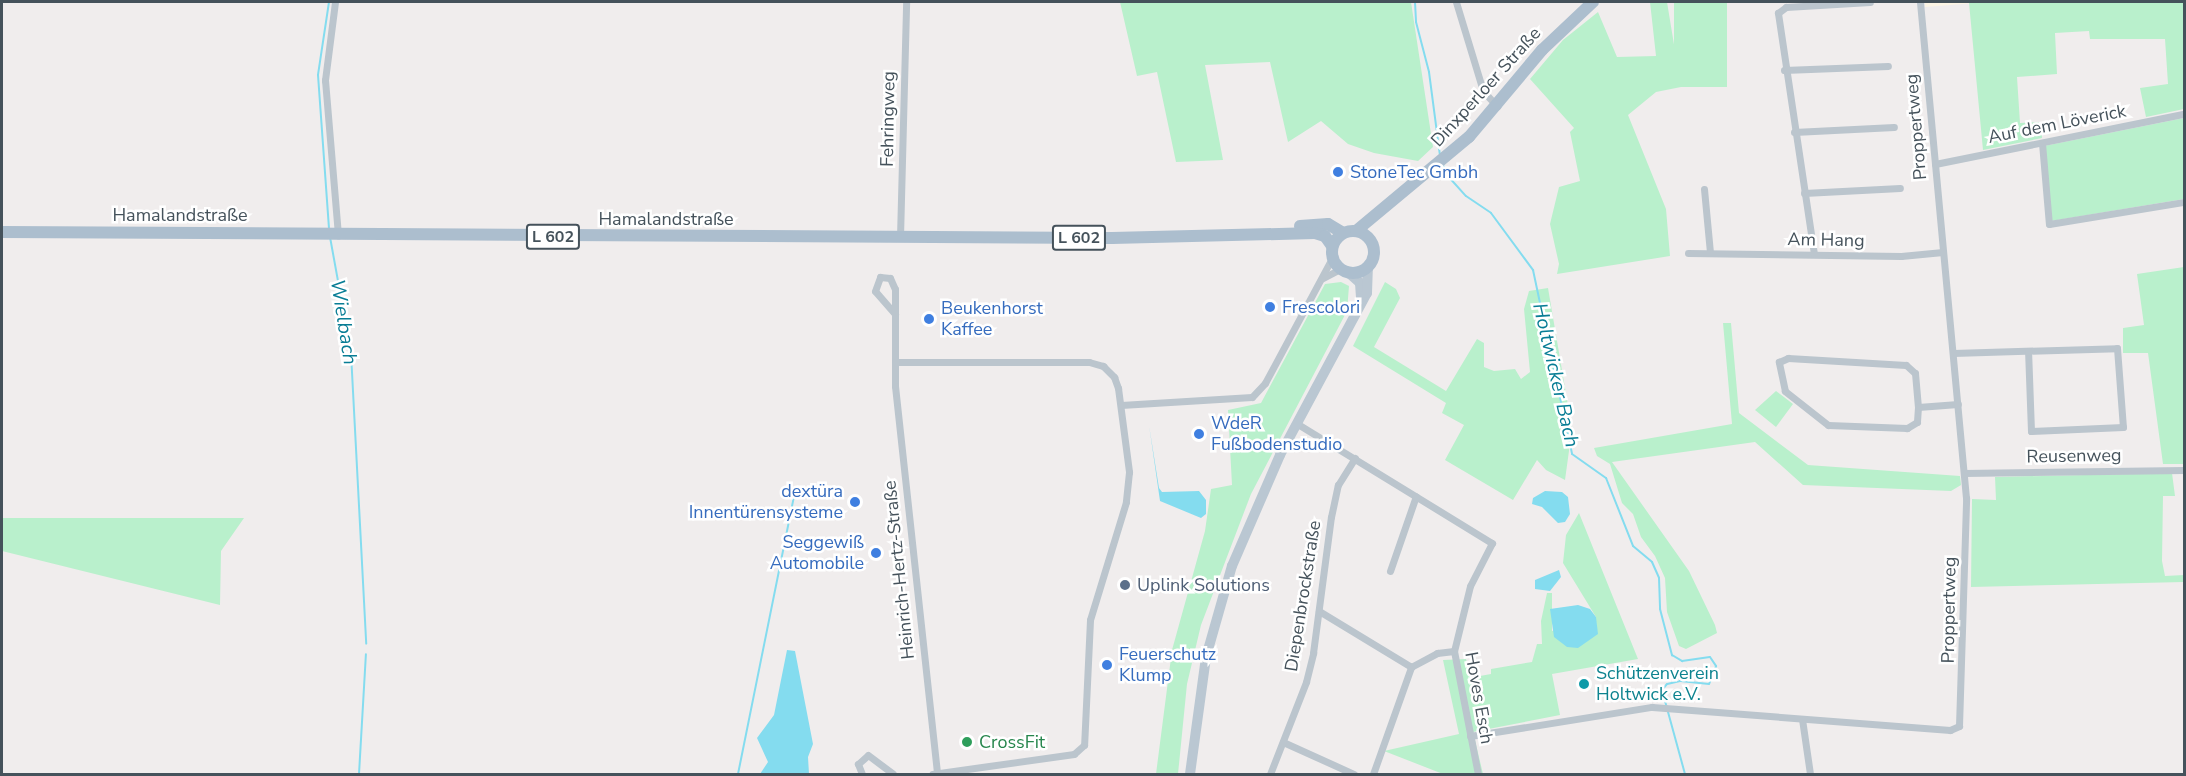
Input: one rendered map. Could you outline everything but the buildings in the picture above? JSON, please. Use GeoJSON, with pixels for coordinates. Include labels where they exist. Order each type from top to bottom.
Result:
{"type":"FeatureCollection","features":[{"type":"Feature","properties":{"kind":"main road","name":"Dinxperloer Straße"},"geometry":{"type":"LineString","coordinates":[[1350,232],[1448,158],[1497,106],[1542,51],[1593,2]]}},
{"type":"Feature","properties":{"kind":"main road","name":"Dinxperloer Straße"},"geometry":{"type":"LineString","coordinates":[[1371,241],[1402,193]]}},
{"type":"Feature","properties":{"kind":"main road","name":"Hamalandstraße"},"geometry":{"type":"LineString","coordinates":[[1258,236],[1320,224],[1350,232]]}},
{"type":"Feature","properties":{"kind":"main road","name":"Hamalandstraße"},"geometry":{"type":"LineString","coordinates":[[2,232],[900,237],[1258,236],[1315,232],[1325,236],[1332,252]]}},
{"type":"Feature","properties":{"kind":"main road","name":"L 602"},"geometry":{"type":"LineString","coordinates":[[1350,232],[1371,241]]}},
{"type":"Feature","properties":{"kind":"main road"},"geometry":{"type":"LineString","coordinates":[[1332,252],[1350,232]]}},
{"type":"Feature","properties":{"kind":"main road"},"geometry":{"type":"LineString","coordinates":[[1190,774],[1201,687],[1225,587],[1254,510],[1296,423],[1367,293],[1368,266],[1374,251],[1371,241]]}},
{"type":"Feature","properties":{"kind":"main road","name":"L 602"},"geometry":{"type":"LineString","coordinates":[[1332,252],[1345,271]]}},
{"type":"Feature","properties":{"kind":"main road"},"geometry":{"type":"LineString","coordinates":[[1345,271],[1368,266]]}},
{"type":"Feature","properties":{"kind":"main road"},"geometry":{"type":"LineString","coordinates":[[1345,271],[1360,283],[1360,303]]}},
{"type":"Feature","properties":{"kind":"street"},"geometry":{"type":"LineString","coordinates":[[333,235],[325,80],[335,2]]}},
{"type":"Feature","properties":{"kind":"street","name":"Fehringweg"},"geometry":{"type":"LineString","coordinates":[[900,237],[906,2]]}},
{"type":"Feature","properties":{"kind":"street"},"geometry":{"type":"LineString","coordinates":[[1456,2],[1483,91],[1497,106]]}},
{"type":"Feature","properties":{"kind":"street"},"geometry":{"type":"LineString","coordinates":[[1814,254],[1776,22],[1778,13],[1786,7],[1870,2]]}},
{"type":"Feature","properties":{"kind":"street","name":"Proppertweg"},"geometry":{"type":"LineString","coordinates":[[1470,736],[1652,707],[1676,706],[1802,719],[1950,730],[1959,726],[1964,473],[1920,2]]}},
{"type":"Feature","properties":{"kind":"street"},"geometry":{"type":"LineString","coordinates":[[1784,70],[1888,66]]}},
{"type":"Feature","properties":{"kind":"street","name":"Auf dem Löverick"},"geometry":{"type":"LineString","coordinates":[[1935,164],[2184,114]]}},
{"type":"Feature","properties":{"kind":"street"},"geometry":{"type":"LineString","coordinates":[[1794,132],[1894,127]]}},
{"type":"Feature","properties":{"kind":"street"},"geometry":{"type":"LineString","coordinates":[[2042,142],[2049,224],[2184,202]]}},
{"type":"Feature","properties":{"kind":"street"},"geometry":{"type":"LineString","coordinates":[[1804,193],[1900,188]]}},
{"type":"Feature","properties":{"kind":"street"},"geometry":{"type":"LineString","coordinates":[[1704,189],[1710,253]]}},
{"type":"Feature","properties":{"kind":"street"},"geometry":{"type":"LineString","coordinates":[[896,362],[1096,363],[1114,377],[1121,405],[1252,397],[1265,383],[1319,282],[1332,252]]}},
{"type":"Feature","properties":{"kind":"street","name":"Am Hang"},"geometry":{"type":"LineString","coordinates":[[1688,253],[1900,256],[1943,252]]}},
{"type":"Feature","properties":{"kind":"street"},"geometry":{"type":"LineString","coordinates":[[1319,282],[1345,271]]}},
{"type":"Feature","properties":{"kind":"street","name":"Heinrich-Hertz-Straße"},"geometry":{"type":"LineString","coordinates":[[895,314],[875,291],[880,277],[890,278],[893,283],[895,314],[896,362],[935,774],[1078,751],[1085,740],[1090,620],[1130,482],[1121,405]]}},
{"type":"Feature","properties":{"kind":"street"},"geometry":{"type":"LineString","coordinates":[[1953,353],[2117,348],[2123,427],[2031,430],[2028,351]]}},
{"type":"Feature","properties":{"kind":"street"},"geometry":{"type":"LineString","coordinates":[[1788,358],[1910,366],[1915,374],[1918,407],[1917,422],[1907,428],[1828,424],[1785,391],[1779,362],[1788,358]]}},
{"type":"Feature","properties":{"kind":"street"},"geometry":{"type":"LineString","coordinates":[[1918,407],[1958,404]]}},
{"type":"Feature","properties":{"kind":"street","name":"Hoves Esch"},"geometry":{"type":"LineString","coordinates":[[1296,423],[1492,543],[1470,586],[1454,651],[1479,774]]}},
{"type":"Feature","properties":{"kind":"street","name":"Diepenbrockstraße"},"geometry":{"type":"LineString","coordinates":[[1270,774],[1306,681],[1330,517],[1338,485],[1355,458]]}},
{"type":"Feature","properties":{"kind":"street","name":"Reusenweg"},"geometry":{"type":"LineString","coordinates":[[1964,473],[2184,470]]}},
{"type":"Feature","properties":{"kind":"street"},"geometry":{"type":"LineString","coordinates":[[1390,571],[1416,496]]}},
{"type":"Feature","properties":{"kind":"street"},"geometry":{"type":"LineString","coordinates":[[1318,611],[1411,667]]}},
{"type":"Feature","properties":{"kind":"street"},"geometry":{"type":"LineString","coordinates":[[1373,774],[1411,667],[1437,653],[1454,651]]}},
{"type":"Feature","properties":{"kind":"street"},"geometry":{"type":"LineString","coordinates":[[1802,719],[1810,774]]}},
{"type":"Feature","properties":{"kind":"street"},"geometry":{"type":"LineString","coordinates":[[1283,742],[1354,774]]}},
{"type":"Feature","properties":{"kind":"street"},"geometry":{"type":"LineString","coordinates":[[862,774],[858,764],[868,755],[893,774]]}},
{"type":"Feature","properties":{"kind":"shaded area"},"geometry":{"type":"Polygon","coordinates":[[[1925,2],[1988,2],[1925,7],[1925,2]]]}},
{"type":"Feature","properties":{"kind":"green space"},"geometry":{"type":"Polygon","coordinates":[[[1120,2],[1411,2],[1433,147],[1418,161],[1374,153],[1348,144],[1321,121],[1288,142],[1270,62],[1205,65],[1223,160],[1176,162],[1157,72],[1137,76],[1120,2]]]}},
{"type":"Feature","properties":{"kind":"green space"},"geometry":{"type":"Polygon","coordinates":[[[1650,2],[1667,2],[1681,87],[1656,92],[1628,115],[1666,209],[1670,256],[1557,274],[1559,264],[1550,224],[1559,187],[1580,181],[1570,132],[1574,128],[1530,79],[1563,40],[1598,12],[1617,57],[1656,56],[1650,2]]]}},
{"type":"Feature","properties":{"kind":"green space"},"geometry":{"type":"Polygon","coordinates":[[[1674,2],[1727,2],[1727,87],[1674,87],[1674,2]]]}},
{"type":"Feature","properties":{"kind":"green space"},"geometry":{"type":"Polygon","coordinates":[[[2184,2],[2184,109],[2146,117],[2140,88],[2168,84],[2165,39],[2090,39],[2089,31],[2055,33],[2057,74],[2017,77],[2020,123],[2041,122],[2042,138],[1983,150],[1969,3],[2184,2]]]}},
{"type":"Feature","properties":{"kind":"green space"},"geometry":{"type":"Polygon","coordinates":[[[2184,118],[2184,199],[2051,221],[2044,146],[2184,118]]]}},
{"type":"Feature","properties":{"kind":"green space"},"geometry":{"type":"Polygon","coordinates":[[[2184,267],[2184,464],[2163,464],[2148,353],[2123,353],[2123,328],[2144,325],[2137,274],[2184,267]]]}},
{"type":"Feature","properties":{"kind":"green space"},"geometry":{"type":"Polygon","coordinates":[[[1341,282],[1349,286],[1347,311],[1251,494],[1201,625],[1187,684],[1178,774],[1156,774],[1172,650],[1205,531],[1211,489],[1232,485],[1228,410],[1261,403],[1325,284],[1341,282]]]}},
{"type":"Feature","properties":{"kind":"green space"},"geometry":{"type":"Polygon","coordinates":[[[1385,282],[1396,289],[1400,298],[1374,347],[1446,391],[1477,339],[1484,343],[1484,367],[1494,371],[1515,369],[1521,379],[1530,372],[1524,309],[1529,291],[1548,288],[1572,429],[1565,480],[1546,470],[1537,460],[1513,500],[1445,460],[1464,425],[1442,413],[1446,403],[1353,346],[1385,282]]]}},
{"type":"Feature","properties":{"kind":"green space"},"geometry":{"type":"Polygon","coordinates":[[[1723,323],[1731,323],[1739,413],[1808,465],[1960,476],[1961,485],[1951,491],[1803,485],[1755,442],[1612,462],[1689,571],[1715,625],[1717,633],[1686,649],[1679,646],[1667,612],[1665,578],[1655,556],[1641,537],[1633,514],[1622,503],[1610,464],[1597,456],[1594,448],[1732,424],[1723,323]]]}},
{"type":"Feature","properties":{"kind":"green space"},"geometry":{"type":"Polygon","coordinates":[[[1776,391],[1793,404],[1776,427],[1755,410],[1776,391]]]}},
{"type":"Feature","properties":{"kind":"green space"},"geometry":{"type":"Polygon","coordinates":[[[2172,473],[2175,496],[2163,496],[2162,561],[2165,576],[2184,575],[2184,582],[1971,587],[1972,499],[1996,500],[1995,477],[2172,473]]]}},
{"type":"Feature","properties":{"kind":"green space"},"geometry":{"type":"Polygon","coordinates":[[[1579,513],[1638,659],[1552,674],[1560,715],[1473,732],[1483,774],[1443,774],[1384,751],[1459,734],[1443,660],[1466,659],[1470,675],[1479,669],[1480,676],[1491,674],[1491,669],[1532,662],[1537,644],[1542,644],[1541,621],[1547,593],[1552,593],[1552,631],[1596,617],[1563,563],[1566,535],[1579,513]]]}},
{"type":"Feature","properties":{"kind":"green space"},"geometry":{"type":"Polygon","coordinates":[[[2,518],[244,518],[221,551],[220,605],[2,551],[2,518]]]}},
{"type":"Feature","properties":{"kind":"water"},"geometry":{"type":"Polygon","coordinates":[[[1149,425],[1159,488],[1162,492],[1199,491],[1206,500],[1206,514],[1201,518],[1160,501],[1149,425]]]}},
{"type":"Feature","properties":{"kind":"water"},"geometry":{"type":"Polygon","coordinates":[[[1545,491],[1562,492],[1568,497],[1570,514],[1565,522],[1558,523],[1542,507],[1532,504],[1533,498],[1545,491]]]}},
{"type":"Feature","properties":{"kind":"water"},"geometry":{"type":"Polygon","coordinates":[[[1559,570],[1561,577],[1550,591],[1535,589],[1535,580],[1559,570]]]}},
{"type":"Feature","properties":{"kind":"water"},"geometry":{"type":"Polygon","coordinates":[[[1578,605],[1590,609],[1596,617],[1598,634],[1578,648],[1567,647],[1554,637],[1550,609],[1578,605]]]}},
{"type":"Feature","properties":{"kind":"water"},"geometry":{"type":"Polygon","coordinates":[[[787,650],[795,651],[813,744],[808,757],[809,774],[760,774],[768,762],[757,738],[774,715],[787,650]]]}},
{"type":"Feature","properties":{"kind":"waterway","name":"Wielbach"},"geometry":{"type":"LineString","coordinates":[[329,2],[318,75],[329,228]]}},
{"type":"Feature","properties":{"kind":"waterway","name":"Holtwicker Bach"},"geometry":{"type":"LineString","coordinates":[[1415,2],[1416,22],[1429,72],[1440,155]]}},
{"type":"Feature","properties":{"kind":"waterway","name":"Holtwicker Bach"},"geometry":{"type":"LineString","coordinates":[[1442,163],[1447,175],[1466,196],[1491,213],[1533,270],[1572,454],[1606,478],[1633,546],[1652,562],[1659,578],[1660,609],[1672,655],[1682,661],[1710,657],[1716,666],[1709,684],[1680,681],[1667,684],[1662,690],[1685,774]]}},
{"type":"Feature","properties":{"kind":"waterway","name":"Wielbach"},"geometry":{"type":"LineString","coordinates":[[330,237],[351,353],[366,644]]}},
{"type":"Feature","properties":{"kind":"waterway"},"geometry":{"type":"LineString","coordinates":[[738,774],[794,496]]}},
{"type":"Feature","properties":{"kind":"waterway","name":"Wielbach"},"geometry":{"type":"LineString","coordinates":[[359,774],[366,654]]}},
{"type":"Feature","properties":{"kind":"place","name":"StoneTec Gmbh"},"geometry":{"type":"Point","coordinates":[1338,172]}},
{"type":"Feature","properties":{"kind":"place","name":"Frescolori"},"geometry":{"type":"Point","coordinates":[1270,307]}},
{"type":"Feature","properties":{"kind":"place","name":"Beukenhorst Kaffee"},"geometry":{"type":"Point","coordinates":[929,319]}},
{"type":"Feature","properties":{"kind":"place","name":"WdeR Fußbodenstudio"},"geometry":{"type":"Point","coordinates":[1199,434]}},
{"type":"Feature","properties":{"kind":"place","name":"dextüra Innentürensysteme"},"geometry":{"type":"Point","coordinates":[855,502]}},
{"type":"Feature","properties":{"kind":"place","name":"Seggewiß Automobile"},"geometry":{"type":"Point","coordinates":[876,553]}},
{"type":"Feature","properties":{"kind":"place","name":"Uplink Solutions"},"geometry":{"type":"Point","coordinates":[1125,585]}},
{"type":"Feature","properties":{"kind":"place","name":"Feuerschutz Klump"},"geometry":{"type":"Point","coordinates":[1107,665]}},
{"type":"Feature","properties":{"kind":"place","name":"Schützenverein Holtwick e.V."},"geometry":{"type":"Point","coordinates":[1584,684]}},
{"type":"Feature","properties":{"kind":"place","name":"CrossFit"},"geometry":{"type":"Point","coordinates":[967,742]}}]}
